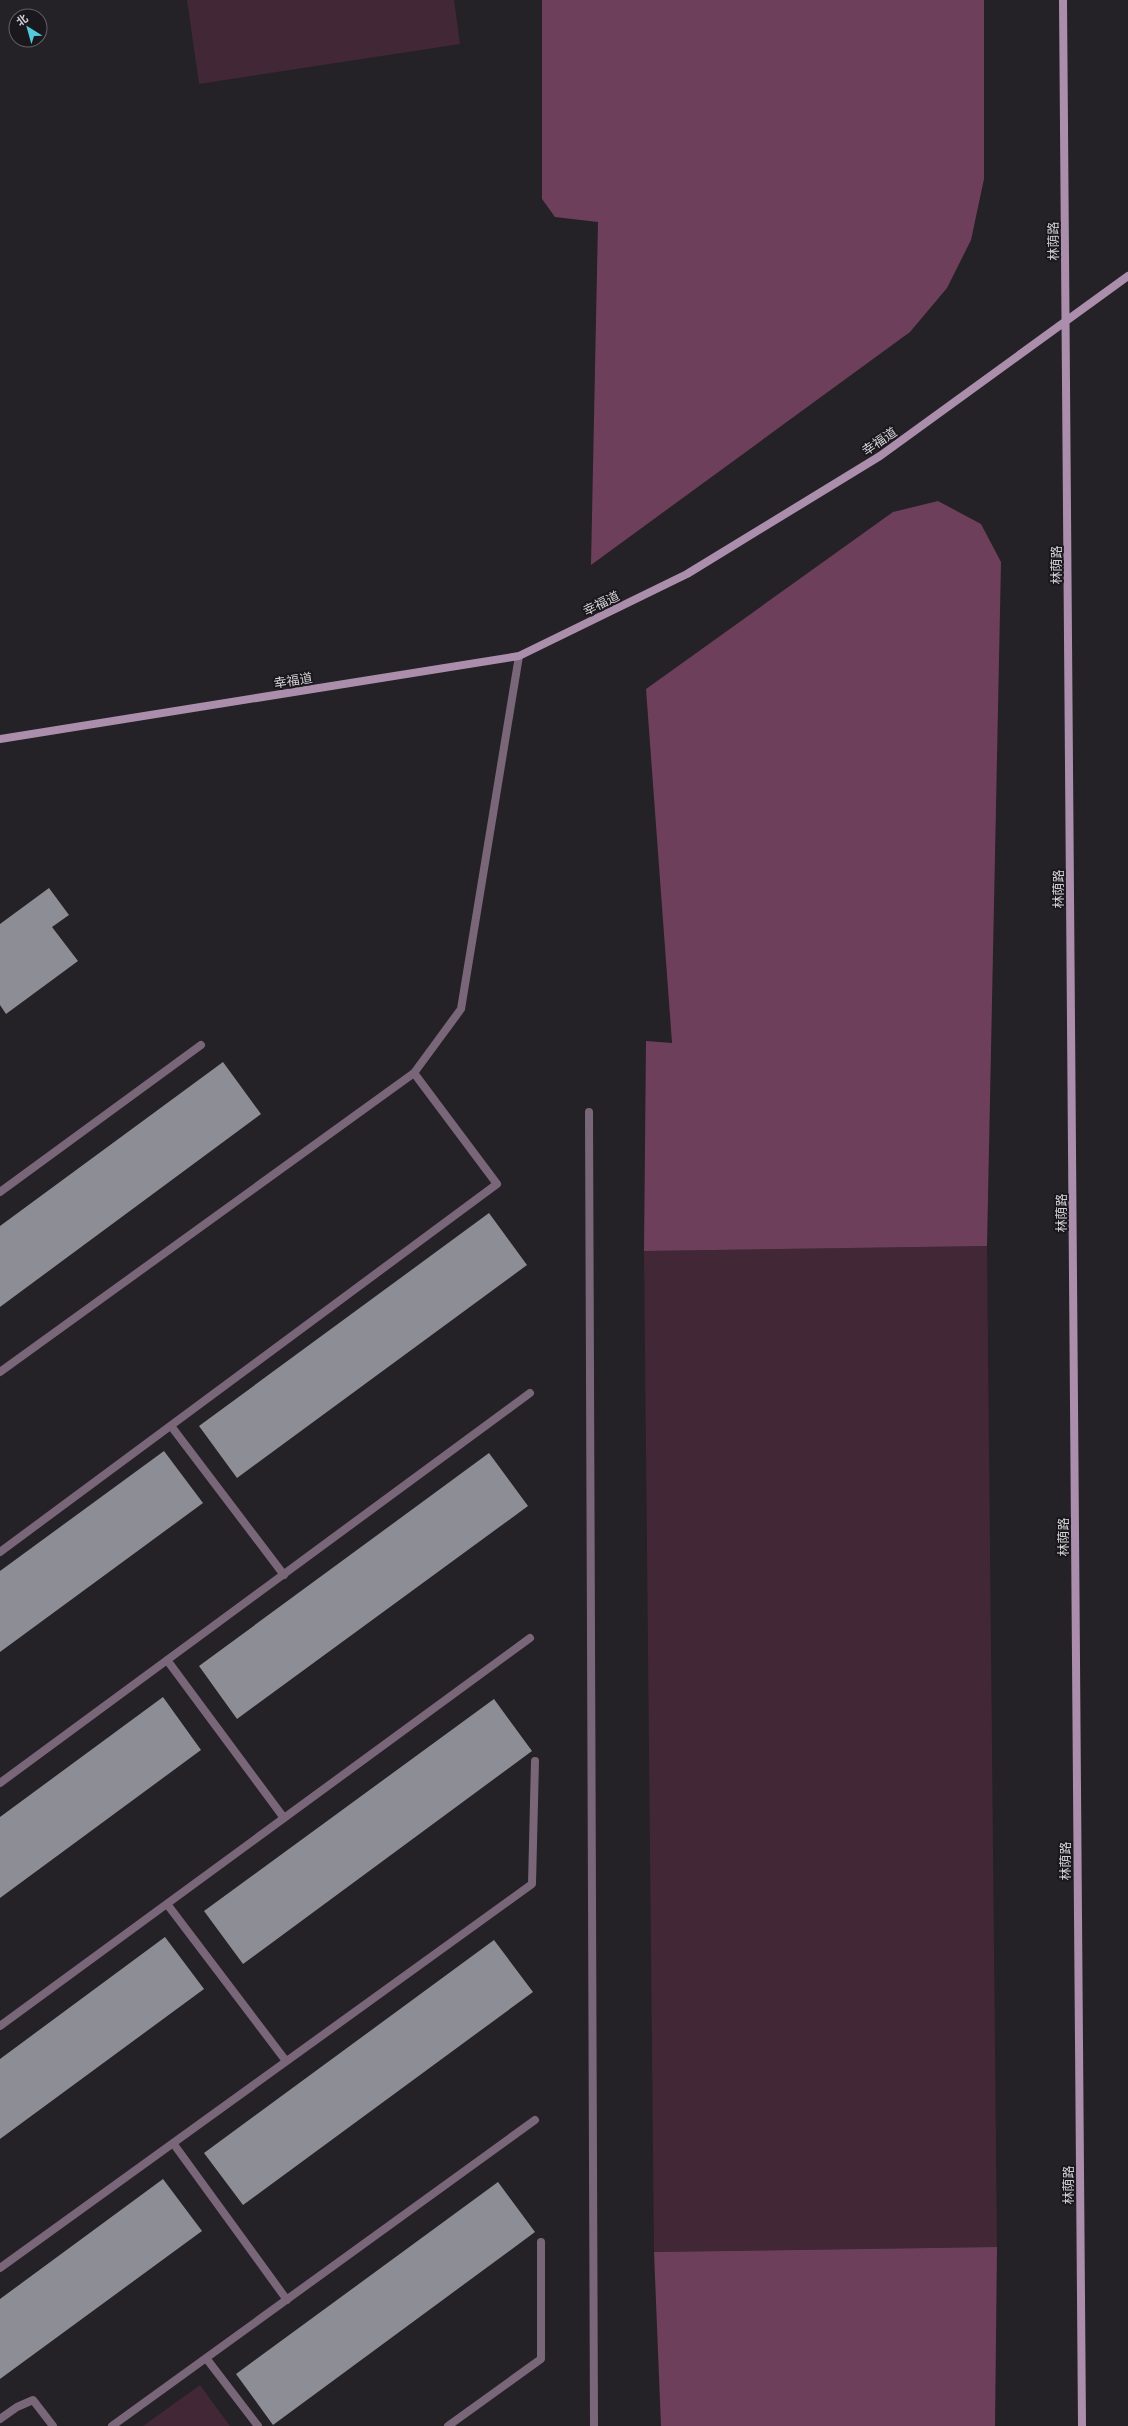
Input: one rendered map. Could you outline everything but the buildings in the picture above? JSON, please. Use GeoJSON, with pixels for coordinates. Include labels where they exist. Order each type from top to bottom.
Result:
{"type":"FeatureCollection","features":[{"type":"Feature","properties":{"kind":"main road","name":"林荫路"},"geometry":{"type":"LineString","coordinates":[[1063,0],[1082,2426]]}},
{"type":"Feature","properties":{"kind":"main road","name":"幸福道"},"geometry":{"type":"LineString","coordinates":[[0,739],[519,656],[700,566],[880,456],[1128,276]]}},
{"type":"Feature","properties":{"kind":"street"},"geometry":{"type":"LineString","coordinates":[[0,1372],[414,1073],[461,1009],[519,656]]}},
{"type":"Feature","properties":{"kind":"street"},"geometry":{"type":"LineString","coordinates":[[0,1192],[201,1046]]}},
{"type":"Feature","properties":{"kind":"street"},"geometry":{"type":"LineString","coordinates":[[0,1552],[497,1184],[414,1073]]}},
{"type":"Feature","properties":{"kind":"street"},"geometry":{"type":"LineString","coordinates":[[589,1112],[594,2426]]}},
{"type":"Feature","properties":{"kind":"street"},"geometry":{"type":"LineString","coordinates":[[0,1783],[530,1393]]}},
{"type":"Feature","properties":{"kind":"street"},"geometry":{"type":"LineString","coordinates":[[171,1426],[284,1575]]}},
{"type":"Feature","properties":{"kind":"street"},"geometry":{"type":"LineString","coordinates":[[0,2026],[530,1638]]}},
{"type":"Feature","properties":{"kind":"street"},"geometry":{"type":"LineString","coordinates":[[167,1660],[284,1818]]}},
{"type":"Feature","properties":{"kind":"street"},"geometry":{"type":"LineString","coordinates":[[0,2268],[532,1884],[535,1761]]}},
{"type":"Feature","properties":{"kind":"street"},"geometry":{"type":"LineString","coordinates":[[167,1904],[286,2061]]}},
{"type":"Feature","properties":{"kind":"street"},"geometry":{"type":"LineString","coordinates":[[112,2426],[535,2120]]}},
{"type":"Feature","properties":{"kind":"street"},"geometry":{"type":"LineString","coordinates":[[172,2143],[287,2300]]}},
{"type":"Feature","properties":{"kind":"street"},"geometry":{"type":"LineString","coordinates":[[448,2426],[541,2359],[541,2242]]}},
{"type":"Feature","properties":{"kind":"street"},"geometry":{"type":"LineString","coordinates":[[206,2358],[258,2426]]}},
{"type":"Feature","properties":{"kind":"street"},"geometry":{"type":"LineString","coordinates":[[0,2419],[17,2407],[33,2400],[53,2426]]}},
{"type":"Feature","properties":{"kind":"shaded area"},"geometry":{"type":"Polygon","coordinates":[[[187,0],[454,0],[460,44],[199,84],[187,0]]]}},
{"type":"Feature","properties":{"kind":"shaded area"},"geometry":{"type":"Polygon","coordinates":[[[542,0],[984,0],[984,179],[971,240],[947,288],[910,332],[591,565],[598,222],[555,217],[542,199],[542,0]]]}},
{"type":"Feature","properties":{"kind":"shaded area"},"geometry":{"type":"Polygon","coordinates":[[[938,501],[981,524],[1001,562],[987,1246],[644,1251],[646,1041],[672,1043],[646,689],[893,512],[938,501]]]}},
{"type":"Feature","properties":{"kind":"shaded area"},"geometry":{"type":"Polygon","coordinates":[[[987,1246],[997,2247],[654,2252],[644,1251],[987,1246]]]}},
{"type":"Feature","properties":{"kind":"shaded area"},"geometry":{"type":"Polygon","coordinates":[[[997,2247],[995,2426],[661,2426],[654,2252],[997,2247]]]}},
{"type":"Feature","properties":{"kind":"shaded area"},"geometry":{"type":"Polygon","coordinates":[[[200,2385],[230,2426],[143,2426],[200,2385]]]}}]}
